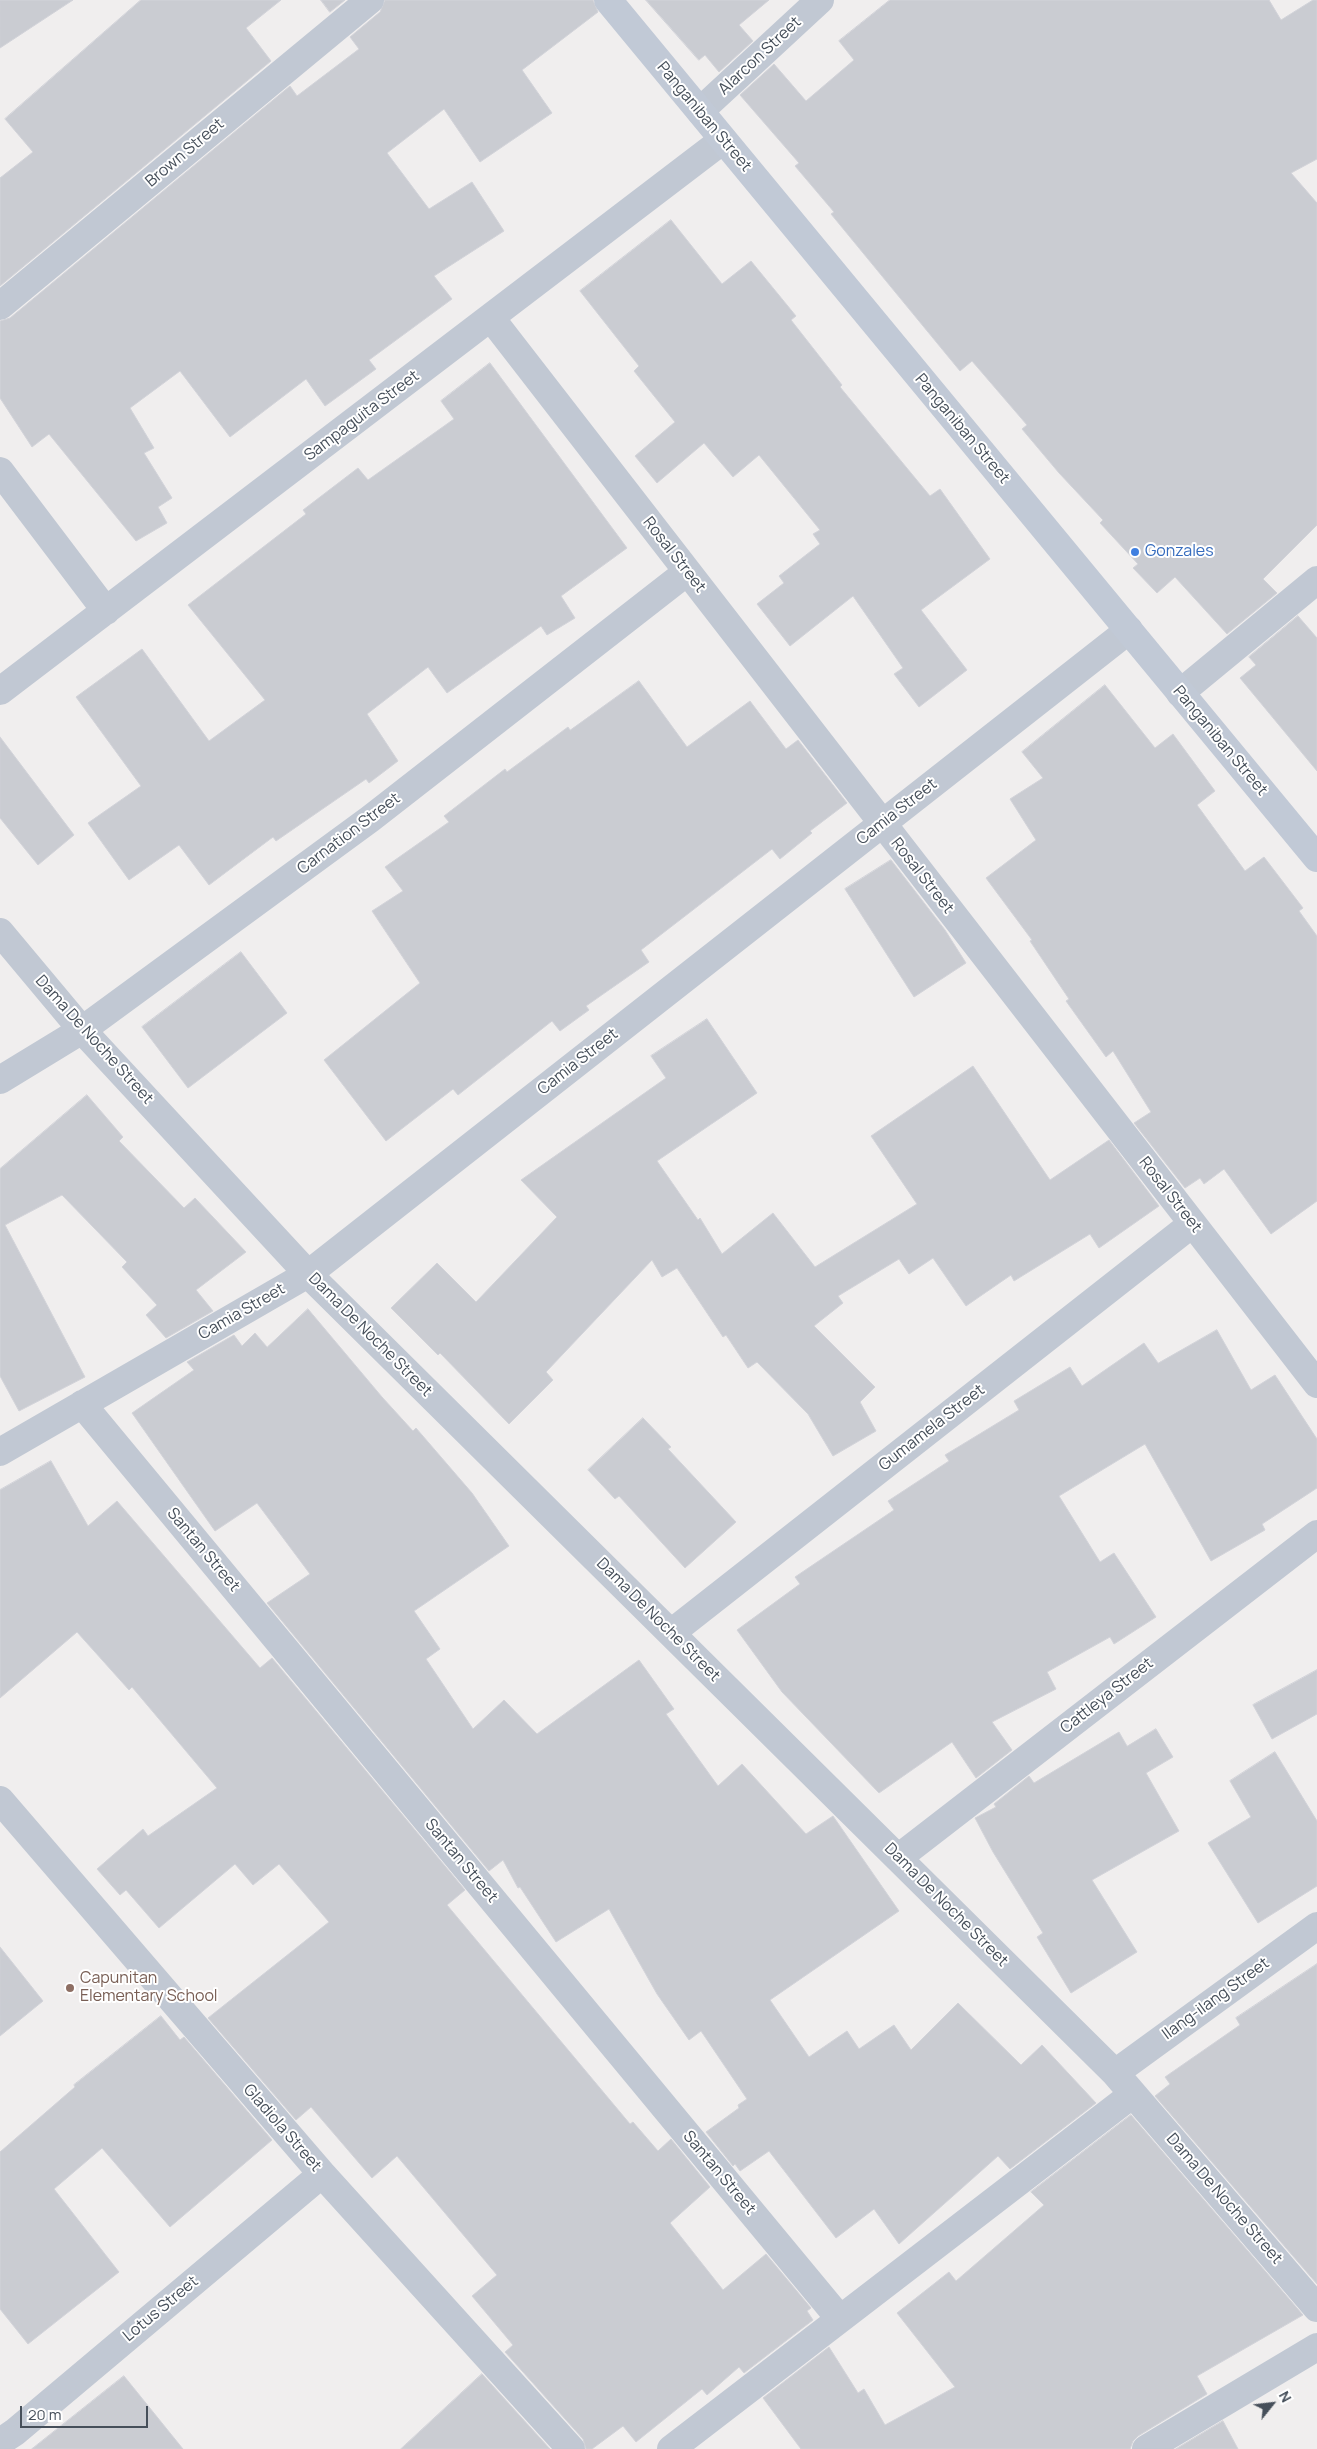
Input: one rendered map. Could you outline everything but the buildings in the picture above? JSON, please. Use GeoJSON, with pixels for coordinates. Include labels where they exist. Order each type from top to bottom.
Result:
{"type":"FeatureCollection","features":[{"type":"Feature","properties":{"kind":"street","name":"Brown Street"},"geometry":{"type":"LineString","coordinates":[[0,306],[370,0]]}},
{"type":"Feature","properties":{"kind":"street","name":"Panganiban Street"},"geometry":{"type":"LineString","coordinates":[[608,0],[1317,858]]}},
{"type":"Feature","properties":{"kind":"street","name":"Alarcon Street"},"geometry":{"type":"LineString","coordinates":[[700,111],[820,0]]}},
{"type":"Feature","properties":{"kind":"street","name":"Sampaguita Street"},"geometry":{"type":"LineString","coordinates":[[0,692],[723,140]]}},
{"type":"Feature","properties":{"kind":"street","name":"Rosal Street"},"geometry":{"type":"LineString","coordinates":[[491,318],[881,824],[1317,1384]]}},
{"type":"Feature","properties":{"kind":"street"},"geometry":{"type":"LineString","coordinates":[[0,471],[106,611]]}},
{"type":"Feature","properties":{"kind":"street","name":"Carnation Street"},"geometry":{"type":"LineString","coordinates":[[0,1080],[82,1030],[370,819],[687,572]]}},
{"type":"Feature","properties":{"kind":"street"},"geometry":{"type":"LineString","coordinates":[[1180,693],[1317,580]]}},
{"type":"Feature","properties":{"kind":"street","name":"Camia Street"},"geometry":{"type":"LineString","coordinates":[[0,1452],[308,1274],[1129,630]]}},
{"type":"Feature","properties":{"kind":"street","name":"Dama De Noche Street"},"geometry":{"type":"LineString","coordinates":[[0,932],[82,1030],[308,1274],[1115,2073],[1317,2308]]}},
{"type":"Feature","properties":{"kind":"street","name":"Gumamela Street"},"geometry":{"type":"LineString","coordinates":[[671,1633],[1192,1224]]}},
{"type":"Feature","properties":{"kind":"street","name":"Santan Street"},"geometry":{"type":"LineString","coordinates":[[82,1404],[840,2318]]}},
{"type":"Feature","properties":{"kind":"street","name":"Cattleya Street"},"geometry":{"type":"LineString","coordinates":[[898,1858],[1317,1534]]}},
{"type":"Feature","properties":{"kind":"street","name":"Gladiola Street"},"geometry":{"type":"LineString","coordinates":[[0,1800],[322,2174],[572,2449]]}},
{"type":"Feature","properties":{"kind":"street","name":"Ilang-ilang Street"},"geometry":{"type":"LineString","coordinates":[[1115,2073],[1317,1926]]}},
{"type":"Feature","properties":{"kind":"street"},"geometry":{"type":"LineString","coordinates":[[670,2449],[1133,2094]]}},
{"type":"Feature","properties":{"kind":"street","name":"Lotus Street"},"geometry":{"type":"LineString","coordinates":[[0,2442],[15,2432],[322,2174]]}},
{"type":"Feature","properties":{"kind":"street"},"geometry":{"type":"LineString","coordinates":[[1146,2449],[1317,2347]]}},
{"type":"Feature","properties":{"kind":"place","name":"Gonzales"},"geometry":{"type":"Point","coordinates":[1135,552]}},
{"type":"Feature","properties":{"kind":"place","name":"Capunitan Elementary School"},"geometry":{"type":"Point","coordinates":[70,1988]}}]}
